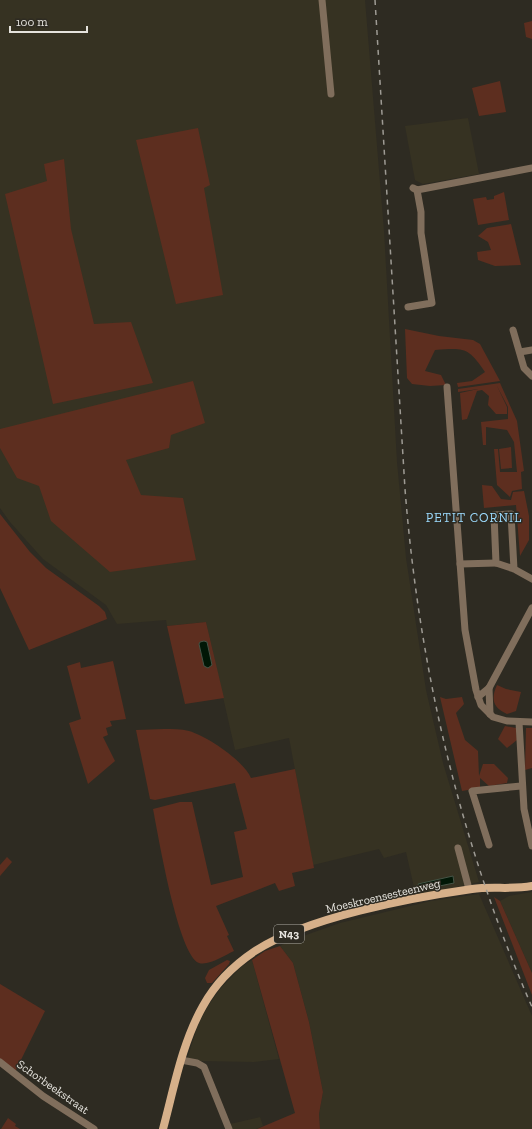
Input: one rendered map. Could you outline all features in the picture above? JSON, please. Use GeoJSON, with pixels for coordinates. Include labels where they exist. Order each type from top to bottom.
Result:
{"type":"FeatureCollection","features":[{"type":"Feature","properties":{"kind":"main road","name":"Moeskroensesteenweg"},"geometry":{"type":"LineString","coordinates":[[163,1129],[182,1060],[194,1024],[209,996],[224,976],[259,949],[283,936],[323,922],[368,909],[469,889],[532,886]]}},
{"type":"Feature","properties":{"kind":"street"},"geometry":{"type":"LineString","coordinates":[[322,0],[331,94]]}},
{"type":"Feature","properties":{"kind":"street"},"geometry":{"type":"LineString","coordinates":[[408,307],[432,303],[421,233],[421,212],[415,189],[532,168]]}},
{"type":"Feature","properties":{"kind":"street"},"geometry":{"type":"LineString","coordinates":[[514,330],[524,368],[532,376]]}},
{"type":"Feature","properties":{"kind":"street"},"geometry":{"type":"LineString","coordinates":[[520,352],[532,350]]}},
{"type":"Feature","properties":{"kind":"street"},"geometry":{"type":"LineString","coordinates":[[446,386],[465,630],[478,697],[481,705],[490,714],[500,720],[532,722]]}},
{"type":"Feature","properties":{"kind":"street"},"geometry":{"type":"LineString","coordinates":[[496,563],[494,515],[511,514],[514,569]]}},
{"type":"Feature","properties":{"kind":"street"},"geometry":{"type":"LineString","coordinates":[[460,564],[496,563],[514,569],[532,579]]}},
{"type":"Feature","properties":{"kind":"street"},"geometry":{"type":"LineString","coordinates":[[478,697],[489,688],[532,608]]}},
{"type":"Feature","properties":{"kind":"street"},"geometry":{"type":"LineString","coordinates":[[489,688],[490,714]]}},
{"type":"Feature","properties":{"kind":"street"},"geometry":{"type":"LineString","coordinates":[[519,722],[521,786],[532,846]]}},
{"type":"Feature","properties":{"kind":"street"},"geometry":{"type":"LineString","coordinates":[[489,845],[472,791],[521,786]]}},
{"type":"Feature","properties":{"kind":"street"},"geometry":{"type":"LineString","coordinates":[[458,848],[469,889]]}},
{"type":"Feature","properties":{"kind":"street"},"geometry":{"type":"LineString","coordinates":[[182,1060],[197,1063],[204,1067],[229,1129]]}},
{"type":"Feature","properties":{"kind":"street","name":"Schorbeekstraat"},"geometry":{"type":"LineString","coordinates":[[0,1062],[43,1096],[94,1129]]}},
{"type":"Feature","properties":{"kind":"shaded area"},"geometry":{"type":"Polygon","coordinates":[[[0,0],[365,0],[384,231],[397,462],[406,558],[426,690],[443,763],[479,882],[416,896],[406,852],[384,858],[379,849],[313,865],[289,738],[235,750],[206,622],[167,626],[166,620],[117,624],[106,605],[43,559],[10,522],[0,508],[0,0]]]}},
{"type":"Feature","properties":{"kind":"shaded area"},"geometry":{"type":"Polygon","coordinates":[[[532,21],[532,39],[526,37],[524,23],[532,21]]]}},
{"type":"Feature","properties":{"kind":"shaded area"},"geometry":{"type":"Polygon","coordinates":[[[500,81],[506,112],[479,116],[472,88],[500,81]]]}},
{"type":"Feature","properties":{"kind":"shaded area"},"geometry":{"type":"Polygon","coordinates":[[[468,118],[479,174],[423,184],[415,180],[405,126],[468,118]]]}},
{"type":"Feature","properties":{"kind":"shaded area"},"geometry":{"type":"Polygon","coordinates":[[[198,128],[210,185],[204,188],[223,295],[176,304],[136,140],[198,128]]]}},
{"type":"Feature","properties":{"kind":"shaded area"},"geometry":{"type":"Polygon","coordinates":[[[64,159],[71,229],[94,324],[131,322],[153,383],[53,404],[5,194],[47,181],[44,164],[64,159]]]}},
{"type":"Feature","properties":{"kind":"shaded area"},"geometry":{"type":"Polygon","coordinates":[[[504,192],[509,220],[478,225],[473,199],[486,197],[487,200],[494,199],[494,196],[504,192]]]}},
{"type":"Feature","properties":{"kind":"shaded area"},"geometry":{"type":"Polygon","coordinates":[[[511,224],[521,265],[495,266],[478,260],[477,252],[491,250],[488,242],[478,236],[487,228],[511,224]]]}},
{"type":"Feature","properties":{"kind":"shaded area"},"geometry":{"type":"Polygon","coordinates":[[[405,329],[439,336],[473,340],[480,344],[500,381],[458,387],[457,383],[472,381],[485,372],[474,358],[465,351],[460,349],[445,349],[435,350],[425,371],[441,375],[446,385],[430,386],[412,384],[407,378],[405,329]]]}},
{"type":"Feature","properties":{"kind":"shaded area"},"geometry":{"type":"Polygon","coordinates":[[[193,381],[205,423],[171,435],[169,448],[126,460],[141,495],[183,498],[196,560],[110,572],[51,521],[39,486],[17,478],[0,448],[0,429],[193,381]]]}},
{"type":"Feature","properties":{"kind":"shaded area"},"geometry":{"type":"Polygon","coordinates":[[[500,383],[517,421],[524,471],[521,472],[522,489],[512,491],[510,497],[497,485],[494,449],[498,449],[500,472],[517,472],[514,442],[507,430],[486,427],[486,445],[483,445],[481,422],[508,419],[508,407],[497,386],[507,407],[507,414],[496,414],[488,405],[489,396],[482,390],[477,391],[467,419],[462,420],[460,393],[478,389],[458,392],[458,389],[500,383]]]}},
{"type":"Feature","properties":{"kind":"shaded area"},"geometry":{"type":"Polygon","coordinates":[[[511,447],[512,468],[501,469],[499,449],[511,447]]]}},
{"type":"Feature","properties":{"kind":"shaded area"},"geometry":{"type":"Polygon","coordinates":[[[482,485],[492,486],[501,499],[511,500],[513,492],[524,491],[529,516],[529,540],[520,556],[516,505],[484,508],[482,485]]]}},
{"type":"Feature","properties":{"kind":"shaded area"},"geometry":{"type":"Polygon","coordinates":[[[0,514],[30,552],[46,568],[99,606],[105,612],[107,619],[29,650],[0,588],[0,514]]]}},
{"type":"Feature","properties":{"kind":"shaded area"},"geometry":{"type":"Polygon","coordinates":[[[206,622],[224,698],[185,704],[167,626],[206,622]],[[200,642],[199,644],[212,665],[207,642],[200,642]]]}},
{"type":"Feature","properties":{"kind":"shaded area"},"geometry":{"type":"Polygon","coordinates":[[[200,642],[207,642],[212,665],[208,668],[204,666],[199,644],[200,642]]]}},
{"type":"Feature","properties":{"kind":"shaded area"},"geometry":{"type":"Polygon","coordinates":[[[113,661],[126,719],[110,721],[112,726],[106,728],[108,735],[103,737],[115,761],[88,784],[69,723],[81,719],[67,666],[80,662],[81,668],[113,661]]]}},
{"type":"Feature","properties":{"kind":"shaded area"},"geometry":{"type":"Polygon","coordinates":[[[497,685],[506,689],[521,692],[516,711],[507,714],[498,708],[494,702],[494,694],[497,685]]]}},
{"type":"Feature","properties":{"kind":"shaded area"},"geometry":{"type":"Polygon","coordinates":[[[440,697],[446,699],[462,697],[464,704],[456,713],[465,740],[478,751],[479,776],[483,764],[494,764],[508,778],[507,783],[489,786],[480,778],[480,788],[462,791],[440,697]]]}},
{"type":"Feature","properties":{"kind":"shaded area"},"geometry":{"type":"Polygon","coordinates":[[[505,726],[516,728],[517,740],[507,748],[498,739],[505,726]]]}},
{"type":"Feature","properties":{"kind":"shaded area"},"geometry":{"type":"Polygon","coordinates":[[[526,728],[532,728],[532,768],[525,770],[526,728]]]}},
{"type":"Feature","properties":{"kind":"shaded area"},"geometry":{"type":"Polygon","coordinates":[[[180,729],[205,738],[233,757],[247,771],[251,778],[295,769],[314,868],[292,873],[295,886],[279,891],[275,883],[216,906],[229,935],[227,936],[234,951],[217,960],[203,964],[199,963],[191,955],[184,939],[164,867],[153,809],[180,802],[192,802],[211,885],[243,877],[234,832],[247,829],[235,783],[155,800],[150,799],[136,730],[180,729]]]}},
{"type":"Feature","properties":{"kind":"shaded area"},"geometry":{"type":"Polygon","coordinates":[[[7,857],[12,862],[0,876],[0,865],[7,857]]]}},
{"type":"Feature","properties":{"kind":"shaded area"},"geometry":{"type":"Polygon","coordinates":[[[453,876],[454,883],[420,890],[418,884],[453,876]]]}},
{"type":"Feature","properties":{"kind":"shaded area"},"geometry":{"type":"Polygon","coordinates":[[[532,892],[532,973],[500,901],[509,896],[532,892]]]}},
{"type":"Feature","properties":{"kind":"shaded area"},"geometry":{"type":"Polygon","coordinates":[[[479,894],[532,1016],[532,1129],[320,1129],[319,1114],[323,1092],[309,1022],[293,963],[280,946],[289,941],[340,923],[431,901],[479,894]]]}},
{"type":"Feature","properties":{"kind":"shaded area"},"geometry":{"type":"Polygon","coordinates":[[[494,897],[500,901],[532,973],[532,995],[494,897]]]}},
{"type":"Feature","properties":{"kind":"shaded area"},"geometry":{"type":"Polygon","coordinates":[[[280,946],[293,963],[309,1022],[323,1092],[319,1114],[320,1129],[257,1129],[295,1113],[252,960],[265,951],[280,946]]]}},
{"type":"Feature","properties":{"kind":"shaded area"},"geometry":{"type":"Polygon","coordinates":[[[227,960],[230,961],[229,964],[212,983],[207,983],[205,978],[209,970],[227,960]]]}},
{"type":"Feature","properties":{"kind":"shaded area"},"geometry":{"type":"Polygon","coordinates":[[[252,960],[279,1059],[254,1062],[200,1061],[187,1059],[198,1025],[208,1006],[220,989],[241,967],[252,960]]]}},
{"type":"Feature","properties":{"kind":"shaded area"},"geometry":{"type":"Polygon","coordinates":[[[0,984],[45,1011],[15,1072],[0,1060],[0,984]]]}},
{"type":"Feature","properties":{"kind":"shaded area"},"geometry":{"type":"Polygon","coordinates":[[[260,1117],[263,1126],[256,1129],[232,1129],[230,1124],[260,1117]]]}},
{"type":"Feature","properties":{"kind":"shaded area"},"geometry":{"type":"Polygon","coordinates":[[[8,1118],[16,1124],[15,1126],[20,1129],[1,1129],[8,1118]]]}},
{"type":"Feature","properties":{"kind":"railway"},"geometry":{"type":"LineString","coordinates":[[375,0],[405,489],[421,622],[432,688],[447,754],[464,818],[506,945],[532,1007]]}},
{"type":"Feature","properties":{"kind":"district","name":"PETIT CORNIL"},"geometry":{"type":"Point","coordinates":[474,517]}}]}
